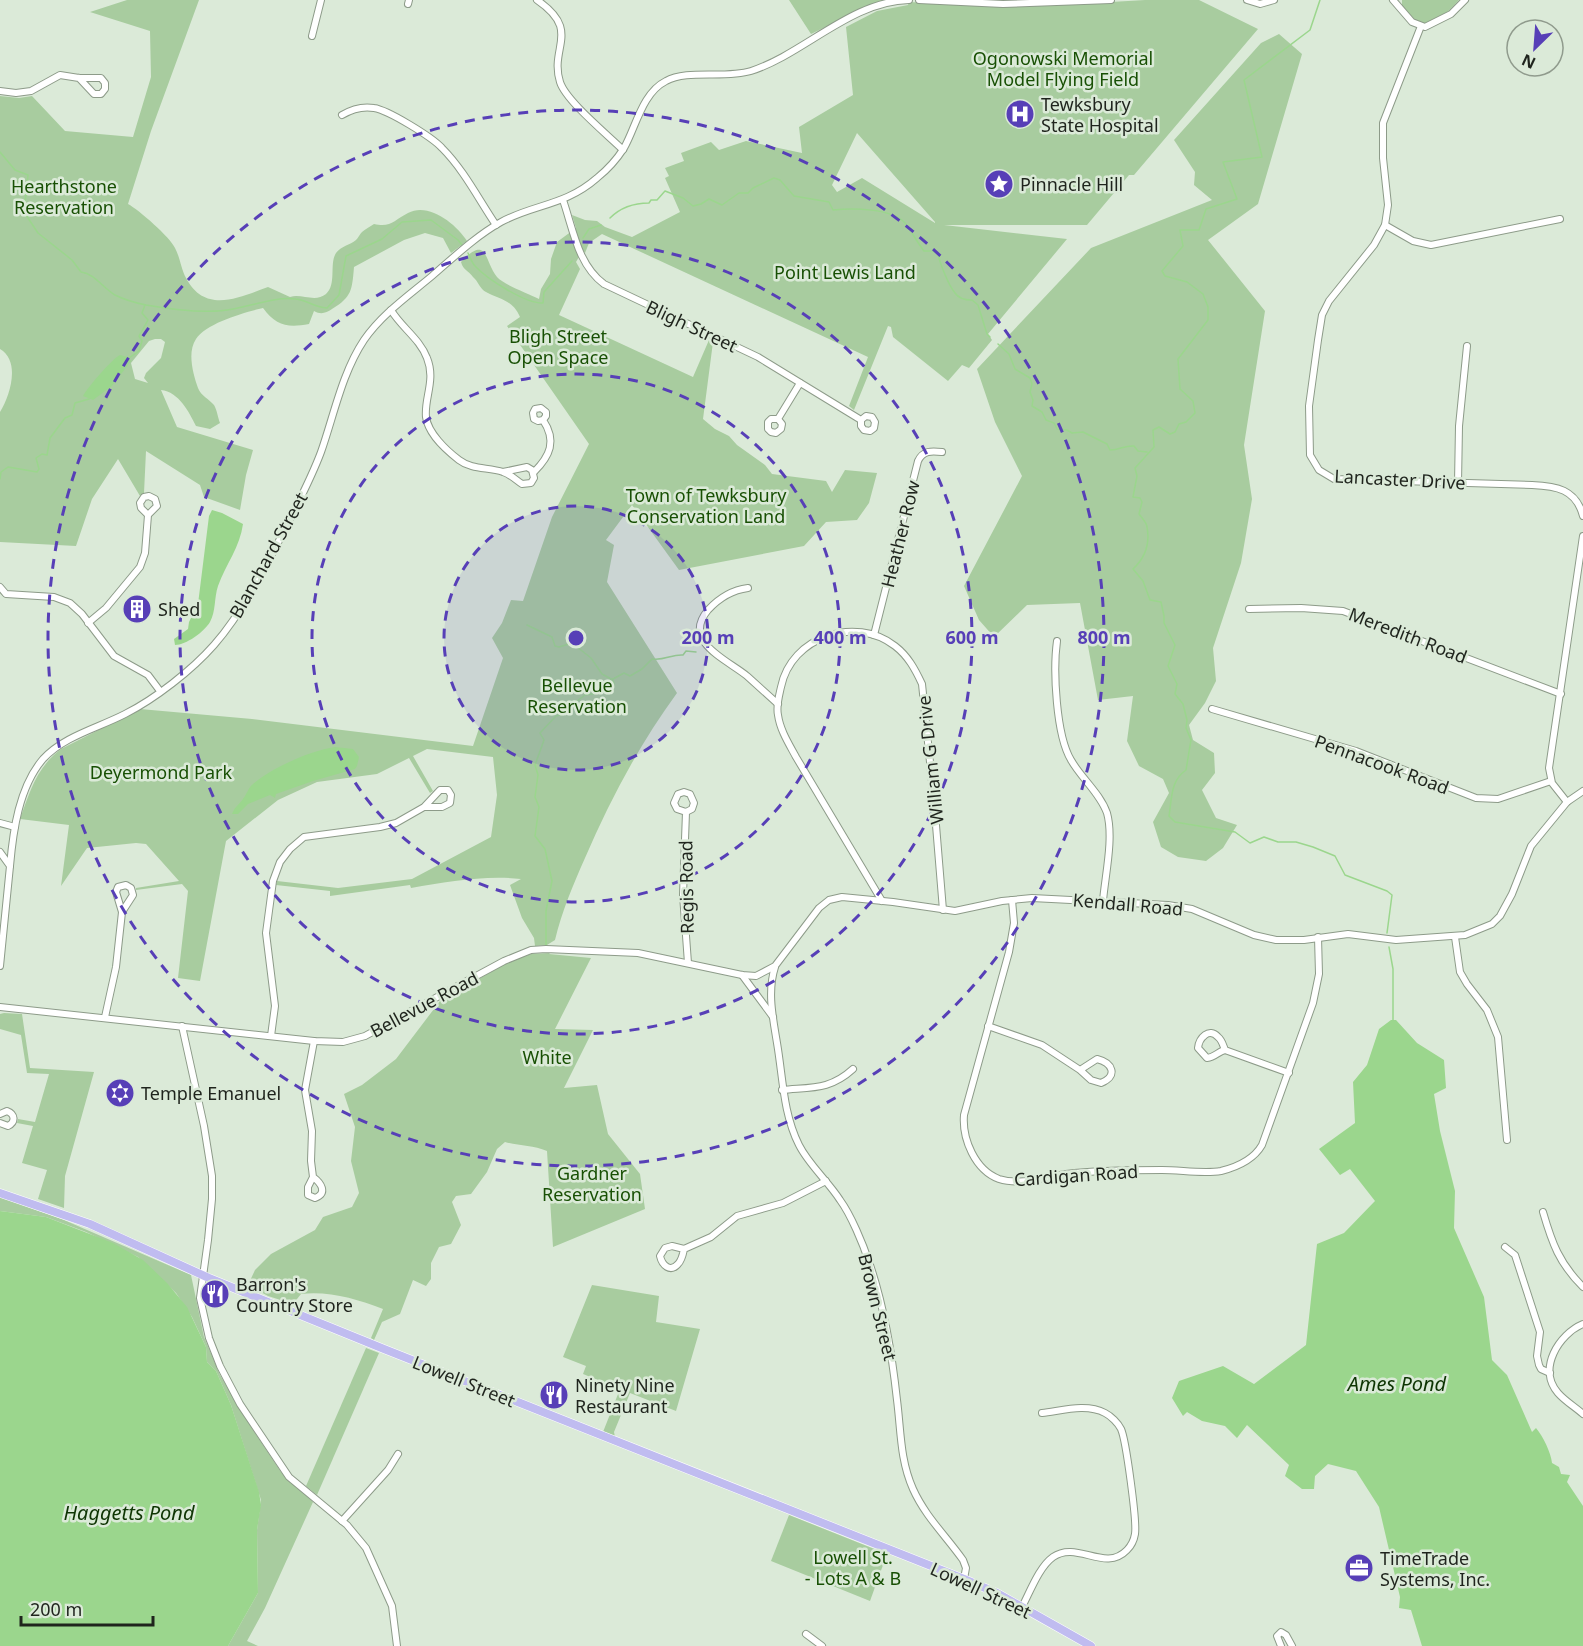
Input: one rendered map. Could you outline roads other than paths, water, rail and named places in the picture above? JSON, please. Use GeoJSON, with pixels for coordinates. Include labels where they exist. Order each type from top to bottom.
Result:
{"type":"FeatureCollection","features":[{"type":"Feature","properties":{"kind":"main road","name":"Lowell Street"},"geometry":{"type":"LineString","coordinates":[[0,1193],[90,1224],[204,1275],[567,1423],[964,1579],[1022,1607],[1090,1646]]}},
{"type":"Feature","properties":{"kind":"street"},"geometry":{"type":"LineString","coordinates":[[312,36],[321,0]]}},
{"type":"Feature","properties":{"kind":"street"},"geometry":{"type":"LineString","coordinates":[[537,0],[553,13],[560,24],[562,34],[559,74],[564,89],[622,150]]}},
{"type":"Feature","properties":{"kind":"street","name":"Blanchard Street"},"geometry":{"type":"LineString","coordinates":[[0,966],[15,827],[31,779],[42,760],[60,745],[127,713],[190,670],[212,647],[253,589],[314,472],[351,365],[363,341],[391,310],[496,225],[563,200],[587,187],[599,177],[622,150],[645,102],[655,89],[666,81],[681,77],[723,76],[754,70],[772,63],[813,38],[872,8],[898,0],[909,0]]}},
{"type":"Feature","properties":{"kind":"street"},"geometry":{"type":"LineString","coordinates":[[919,0],[1004,4],[1111,0]]}},
{"type":"Feature","properties":{"kind":"street"},"geometry":{"type":"LineString","coordinates":[[1247,0],[1260,4],[1274,0]]}},
{"type":"Feature","properties":{"kind":"street"},"geometry":{"type":"LineString","coordinates":[[1393,0],[1412,22],[1425,27],[1442,20],[1465,0]]}},
{"type":"Feature","properties":{"kind":"street","name":"Lancaster Drive"},"geometry":{"type":"LineString","coordinates":[[1421,26],[1383,123],[1383,158],[1388,204],[1385,225],[1374,245],[1329,301],[1322,315],[1311,382],[1310,455],[1319,470],[1335,479],[1558,487],[1572,494],[1583,516]]}},
{"type":"Feature","properties":{"kind":"street"},"geometry":{"type":"LineString","coordinates":[[0,91],[16,93],[31,91],[60,75],[79,78]]}},
{"type":"Feature","properties":{"kind":"street"},"geometry":{"type":"LineString","coordinates":[[342,115],[356,109],[380,110],[439,145],[496,225]]}},
{"type":"Feature","properties":{"kind":"street","name":"Bligh Street"},"geometry":{"type":"LineString","coordinates":[[563,200],[583,260],[591,273],[604,284],[751,354],[861,420]]}},
{"type":"Feature","properties":{"kind":"street"},"geometry":{"type":"LineString","coordinates":[[1385,225],[1413,241],[1431,244],[1560,219]]}},
{"type":"Feature","properties":{"kind":"street"},"geometry":{"type":"LineString","coordinates":[[391,310],[424,350],[428,360],[431,380],[426,415],[429,426],[435,436],[466,465],[504,472],[525,484],[533,481],[534,472],[546,459],[550,450],[550,434],[543,420]]}},
{"type":"Feature","properties":{"kind":"street"},"geometry":{"type":"LineString","coordinates":[[1458,483],[1459,426],[1467,346]]}},
{"type":"Feature","properties":{"kind":"street"},"geometry":{"type":"LineString","coordinates":[[778,419],[800,383]]}},
{"type":"Feature","properties":{"kind":"street","name":"Heather Row"},"geometry":{"type":"LineString","coordinates":[[874,635],[918,461],[924,453],[942,452]]}},
{"type":"Feature","properties":{"kind":"street"},"geometry":{"type":"LineString","coordinates":[[504,472],[524,467],[534,472]]}},
{"type":"Feature","properties":{"kind":"street"},"geometry":{"type":"LineString","coordinates":[[88,623],[110,604],[141,565],[145,553],[148,515]]}},
{"type":"Feature","properties":{"kind":"street"},"geometry":{"type":"LineString","coordinates":[[1567,802],[1551,781],[1549,768],[1583,536]]}},
{"type":"Feature","properties":{"kind":"street"},"geometry":{"type":"LineString","coordinates":[[0,587],[6,594],[62,599],[76,607],[114,656],[148,675],[160,691]]}},
{"type":"Feature","properties":{"kind":"street"},"geometry":{"type":"LineString","coordinates":[[748,588],[735,590],[710,608],[701,625],[701,633],[707,647],[714,655],[746,675],[778,704]]}},
{"type":"Feature","properties":{"kind":"street"},"geometry":{"type":"LineString","coordinates":[[0,600],[6,594]]}},
{"type":"Feature","properties":{"kind":"street","name":"Meredith Road"},"geometry":{"type":"LineString","coordinates":[[1249,609],[1301,608],[1343,611],[1561,694]]}},
{"type":"Feature","properties":{"kind":"street","name":"William G Drive"},"geometry":{"type":"LineString","coordinates":[[882,901],[786,739],[777,714],[784,675],[791,662],[808,646],[834,633],[862,632],[894,645],[915,668],[922,684],[943,910]]}},
{"type":"Feature","properties":{"kind":"street"},"geometry":{"type":"LineString","coordinates":[[1057,641],[1055,679],[1065,746],[1071,761],[1100,801],[1107,815],[1109,834],[1103,901]]}},
{"type":"Feature","properties":{"kind":"street","name":"Pennacook Road"},"geometry":{"type":"LineString","coordinates":[[1212,709],[1356,751],[1476,798],[1498,799],[1551,781]]}},
{"type":"Feature","properties":{"kind":"street","name":"Kendall Road"},"geometry":{"type":"LineString","coordinates":[[775,966],[815,914],[829,900],[836,898],[882,901],[943,910],[964,910],[1032,898],[1184,907],[1254,935],[1276,940],[1304,940],[1348,934],[1396,940],[1455,937],[1479,931],[1492,924],[1500,916],[1512,894],[1531,846],[1567,802],[1583,791]]}},
{"type":"Feature","properties":{"kind":"street"},"geometry":{"type":"LineString","coordinates":[[271,1036],[275,1006],[266,933],[273,881],[280,862],[304,837],[396,823],[424,807]]}},
{"type":"Feature","properties":{"kind":"street","name":"Regis Road"},"geometry":{"type":"LineString","coordinates":[[686,812],[683,895],[688,963]]}},
{"type":"Feature","properties":{"kind":"street"},"geometry":{"type":"LineString","coordinates":[[0,823],[15,827]]}},
{"type":"Feature","properties":{"kind":"street"},"geometry":{"type":"LineString","coordinates":[[0,852],[10,866]]}},
{"type":"Feature","properties":{"kind":"street","name":"Cardigan Road"},"geometry":{"type":"LineString","coordinates":[[1012,900],[1013,934],[963,1115],[966,1138],[978,1163],[986,1172],[1008,1181],[1090,1172],[1220,1171],[1251,1157],[1262,1144],[1306,1024],[1316,990],[1319,962],[1318,937]]}},
{"type":"Feature","properties":{"kind":"street"},"geometry":{"type":"LineString","coordinates":[[105,1017],[116,967],[122,912]]}},
{"type":"Feature","properties":{"kind":"street"},"geometry":{"type":"LineString","coordinates":[[1455,937],[1460,972],[1487,1010],[1498,1037],[1507,1140]]}},
{"type":"Feature","properties":{"kind":"street","name":"Bellevue Road"},"geometry":{"type":"LineString","coordinates":[[0,1007],[314,1041],[343,1042],[365,1036],[504,961],[531,950],[638,954],[756,976],[775,966]]}},
{"type":"Feature","properties":{"kind":"street","name":"Brown Street"},"geometry":{"type":"LineString","coordinates":[[775,966],[771,988],[773,1018],[787,1113],[800,1147],[844,1205],[867,1255],[891,1356],[901,1447],[907,1473],[912,1488],[926,1513],[963,1560],[966,1568],[964,1579]]}},
{"type":"Feature","properties":{"kind":"street"},"geometry":{"type":"LineString","coordinates":[[742,975],[773,1018]]}},
{"type":"Feature","properties":{"kind":"street"},"geometry":{"type":"LineString","coordinates":[[182,1026],[204,1126],[212,1176],[212,1199],[200,1298],[209,1338],[220,1366],[240,1404],[289,1477],[354,1531],[366,1548],[392,1606],[397,1646]]}},
{"type":"Feature","properties":{"kind":"street"},"geometry":{"type":"LineString","coordinates":[[988,1026],[1036,1042],[1080,1070],[1091,1080],[1101,1083],[1109,1079],[1111,1074],[1107,1061],[1097,1059],[1080,1070]]}},
{"type":"Feature","properties":{"kind":"street"},"geometry":{"type":"LineString","coordinates":[[1226,1050],[1221,1039],[1211,1033],[1205,1035],[1198,1048],[1208,1058],[1226,1050],[1288,1073]]}},
{"type":"Feature","properties":{"kind":"street"},"geometry":{"type":"LineString","coordinates":[[313,1177],[312,1131],[305,1090],[314,1041]]}},
{"type":"Feature","properties":{"kind":"street"},"geometry":{"type":"LineString","coordinates":[[783,1090],[830,1085],[853,1069]]}},
{"type":"Feature","properties":{"kind":"street"},"geometry":{"type":"LineString","coordinates":[[0,1114],[4,1111],[10,1112],[14,1118],[8,1126],[0,1124]]}},
{"type":"Feature","properties":{"kind":"street"},"geometry":{"type":"LineString","coordinates":[[684,1250],[711,1237],[737,1216],[783,1203],[826,1181]]}},
{"type":"Feature","properties":{"kind":"street"},"geometry":{"type":"LineString","coordinates":[[1544,1212],[1552,1243],[1561,1261],[1583,1287]]}},
{"type":"Feature","properties":{"kind":"street"},"geometry":{"type":"LineString","coordinates":[[1505,1247],[1515,1255],[1540,1332],[1537,1356],[1539,1365],[1541,1369],[1550,1373]]}},
{"type":"Feature","properties":{"kind":"street"},"geometry":{"type":"LineString","coordinates":[[1583,1324],[1566,1334],[1558,1344],[1550,1373],[1556,1392],[1583,1414]]}},
{"type":"Feature","properties":{"kind":"street"},"geometry":{"type":"LineString","coordinates":[[1022,1607],[1053,1557],[1070,1551],[1102,1559],[1113,1558],[1128,1549],[1134,1539],[1135,1531],[1125,1445],[1118,1425],[1105,1413],[1091,1408],[1042,1413]]}},
{"type":"Feature","properties":{"kind":"street"},"geometry":{"type":"LineString","coordinates":[[342,1521],[388,1470],[398,1455]]}},
{"type":"Feature","properties":{"kind":"street"},"geometry":{"type":"LineString","coordinates":[[1281,1646],[1277,1636],[1280,1632],[1286,1635],[1292,1646]]}},
{"type":"Feature","properties":{"kind":"street"},"geometry":{"type":"LineString","coordinates":[[806,1634],[822,1646]]}},
{"type":"Feature","properties":{"kind":"water"},"geometry":{"type":"Polygon","coordinates":[[[120,355],[128,357],[131,361],[112,386],[93,400],[83,396],[100,374],[120,355]]]}},
{"type":"Feature","properties":{"kind":"water"},"geometry":{"type":"Polygon","coordinates":[[[212,510],[243,524],[241,532],[218,586],[210,622],[194,637],[175,645],[174,639],[188,629],[198,604],[209,516],[212,510]]]}},
{"type":"Feature","properties":{"kind":"water"},"geometry":{"type":"Polygon","coordinates":[[[335,747],[353,749],[359,757],[355,769],[276,794],[275,798],[270,795],[248,804],[238,814],[232,814],[250,787],[270,772],[315,752],[335,747]]]}},
{"type":"Feature","properties":{"kind":"water","name":"Ames Pond"},"geometry":{"type":"Polygon","coordinates":[[[1391,1020],[1396,1020],[1417,1043],[1444,1060],[1446,1088],[1434,1094],[1440,1131],[1455,1191],[1454,1228],[1484,1297],[1492,1360],[1507,1375],[1532,1432],[1536,1428],[1541,1435],[1552,1463],[1559,1467],[1561,1474],[1570,1475],[1567,1482],[1583,1506],[1583,1646],[1422,1646],[1411,1610],[1399,1608],[1400,1597],[1379,1507],[1356,1471],[1328,1464],[1315,1476],[1314,1489],[1302,1489],[1285,1476],[1289,1465],[1247,1425],[1237,1438],[1225,1426],[1202,1421],[1187,1412],[1183,1416],[1172,1398],[1179,1381],[1223,1366],[1254,1384],[1306,1345],[1317,1244],[1344,1233],[1375,1201],[1350,1169],[1340,1175],[1319,1149],[1355,1123],[1353,1082],[1367,1065],[1379,1029],[1391,1020]]]}},
{"type":"Feature","properties":{"kind":"water","name":"Haggetts Pond"},"geometry":{"type":"Polygon","coordinates":[[[0,1211],[46,1217],[113,1243],[143,1260],[167,1283],[187,1307],[206,1347],[207,1362],[216,1371],[231,1405],[259,1492],[261,1505],[257,1530],[258,1593],[228,1646],[0,1646],[0,1211]]]}},
{"type":"Feature","properties":{"kind":"waterway"},"geometry":{"type":"LineString","coordinates":[[1320,0],[1310,30],[1244,80],[1262,157],[1223,162],[1237,199],[1206,209],[1199,230],[1180,230],[1183,246],[1162,271],[1165,276],[1187,282],[1203,294],[1208,307],[1208,320],[1178,359],[1180,389],[1193,401],[1195,413],[1186,422],[1179,424],[1175,432],[1170,434],[1159,427],[1153,430],[1154,447],[1135,468],[1137,476],[1133,497],[1140,498],[1142,502],[1139,514],[1147,525],[1148,539],[1143,555],[1133,569],[1143,581],[1150,600],[1161,602],[1164,623],[1175,645],[1168,666],[1177,684],[1175,694],[1183,704],[1187,720],[1186,728],[1191,740],[1186,770],[1174,785],[1169,816],[1175,822],[1235,832],[1250,843],[1264,837],[1278,842],[1296,842],[1335,856],[1345,875],[1392,895],[1387,933]]}},
{"type":"Feature","properties":{"kind":"waterway"},"geometry":{"type":"LineString","coordinates":[[0,152],[15,170],[28,175],[24,212],[38,233],[72,260],[81,272],[94,278],[110,292],[146,305],[213,311],[288,298],[327,308],[339,295],[346,256],[382,239],[402,222],[431,220],[462,245]]}},
{"type":"Feature","properties":{"kind":"waterway"},"geometry":{"type":"LineString","coordinates":[[610,218],[628,206],[657,200],[665,191],[683,198],[693,206],[709,199],[722,205],[739,193],[748,193],[753,188],[774,178],[780,180],[794,196],[829,202],[833,210],[861,209],[891,214],[905,223],[924,251],[938,253],[942,268],[953,290],[960,298],[972,300],[978,305],[990,337]]}},
{"type":"Feature","properties":{"kind":"waterway"},"geometry":{"type":"LineString","coordinates":[[583,238],[589,229],[601,225]]}},
{"type":"Feature","properties":{"kind":"waterway"},"geometry":{"type":"LineString","coordinates":[[468,253],[475,266],[497,284],[517,295],[543,303],[544,292],[572,261]]}},
{"type":"Feature","properties":{"kind":"waterway"},"geometry":{"type":"LineString","coordinates":[[129,358],[139,351],[142,341],[139,336],[148,320],[142,313],[145,305]]}},
{"type":"Feature","properties":{"kind":"waterway"},"geometry":{"type":"LineString","coordinates":[[998,344],[1009,354],[1015,369],[1030,378],[1032,406],[1042,412],[1046,420],[1054,423],[1057,429],[1072,433],[1083,432],[1107,444],[1110,450],[1134,446],[1138,451],[1147,452]]}},
{"type":"Feature","properties":{"kind":"waterway"},"geometry":{"type":"LineString","coordinates":[[0,479],[1,472],[8,467],[37,472],[39,469],[36,458],[42,454],[47,455],[50,438],[65,418],[72,415],[75,403],[89,399]]}},
{"type":"Feature","properties":{"kind":"waterway"},"geometry":{"type":"LineString","coordinates":[[527,625],[552,637],[555,646],[572,643],[591,658],[602,674],[611,679]]}},
{"type":"Feature","properties":{"kind":"waterway"},"geometry":{"type":"LineString","coordinates":[[613,679],[624,673],[630,676],[652,659],[683,655],[686,651],[696,652]]}},
{"type":"Feature","properties":{"kind":"waterway"},"geometry":{"type":"LineString","coordinates":[[546,947],[546,911],[552,881],[545,849],[535,836],[539,807],[535,797],[538,775],[535,765],[544,740],[540,733],[556,716],[564,714],[565,710],[585,695],[611,691],[614,683],[612,679]]}},
{"type":"Feature","properties":{"kind":"waterway"},"geometry":{"type":"LineString","coordinates":[[1389,947],[1393,969],[1393,1021]]}},
{"type":"Feature","properties":{"kind":"place","name":"Tewksbury State Hospital"},"geometry":{"type":"Point","coordinates":[1020,114]}},
{"type":"Feature","properties":{"kind":"place","name":"Pinnacle Hill"},"geometry":{"type":"Point","coordinates":[999,184]}},
{"type":"Feature","properties":{"kind":"place","name":"Shed"},"geometry":{"type":"Point","coordinates":[137,609]}},
{"type":"Feature","properties":{"kind":"place","name":"Temple Emanuel"},"geometry":{"type":"Point","coordinates":[120,1093]}},
{"type":"Feature","properties":{"kind":"place","name":"Barron's Country Store"},"geometry":{"type":"Point","coordinates":[215,1294]}},
{"type":"Feature","properties":{"kind":"place","name":"Ninety Nine Restaurant"},"geometry":{"type":"Point","coordinates":[554,1395]}},
{"type":"Feature","properties":{"kind":"place","name":"TimeTrade Systems, Inc."},"geometry":{"type":"Point","coordinates":[1359,1568]}},
{"type":"Feature","properties":{"kind":"park label","name":"Ogonowski Memorial Model Flying Field"},"geometry":{"type":"Point","coordinates":[1063,68]}},
{"type":"Feature","properties":{"kind":"park label","name":"Hearthstone Reservation"},"geometry":{"type":"Point","coordinates":[64,196]}},
{"type":"Feature","properties":{"kind":"park label","name":"Point Lewis Land"},"geometry":{"type":"Point","coordinates":[845,272]}},
{"type":"Feature","properties":{"kind":"park label","name":"Bligh Street Open Space"},"geometry":{"type":"Point","coordinates":[558,346]}},
{"type":"Feature","properties":{"kind":"park label","name":"Town of Tewksbury Conservation Land"},"geometry":{"type":"Point","coordinates":[706,505]}},
{"type":"Feature","properties":{"kind":"park label","name":"Bellevue Reservation"},"geometry":{"type":"Point","coordinates":[577,695]}},
{"type":"Feature","properties":{"kind":"park label","name":"Deyermond Park"},"geometry":{"type":"Point","coordinates":[161,772]}},
{"type":"Feature","properties":{"kind":"park label","name":"White"},"geometry":{"type":"Point","coordinates":[547,1057]}},
{"type":"Feature","properties":{"kind":"park label","name":"Gardner Reservation"},"geometry":{"type":"Point","coordinates":[592,1183]}},
{"type":"Feature","properties":{"kind":"park label","name":"Lowell St. - Lots A & B"},"geometry":{"type":"Point","coordinates":[853,1567]}}]}
